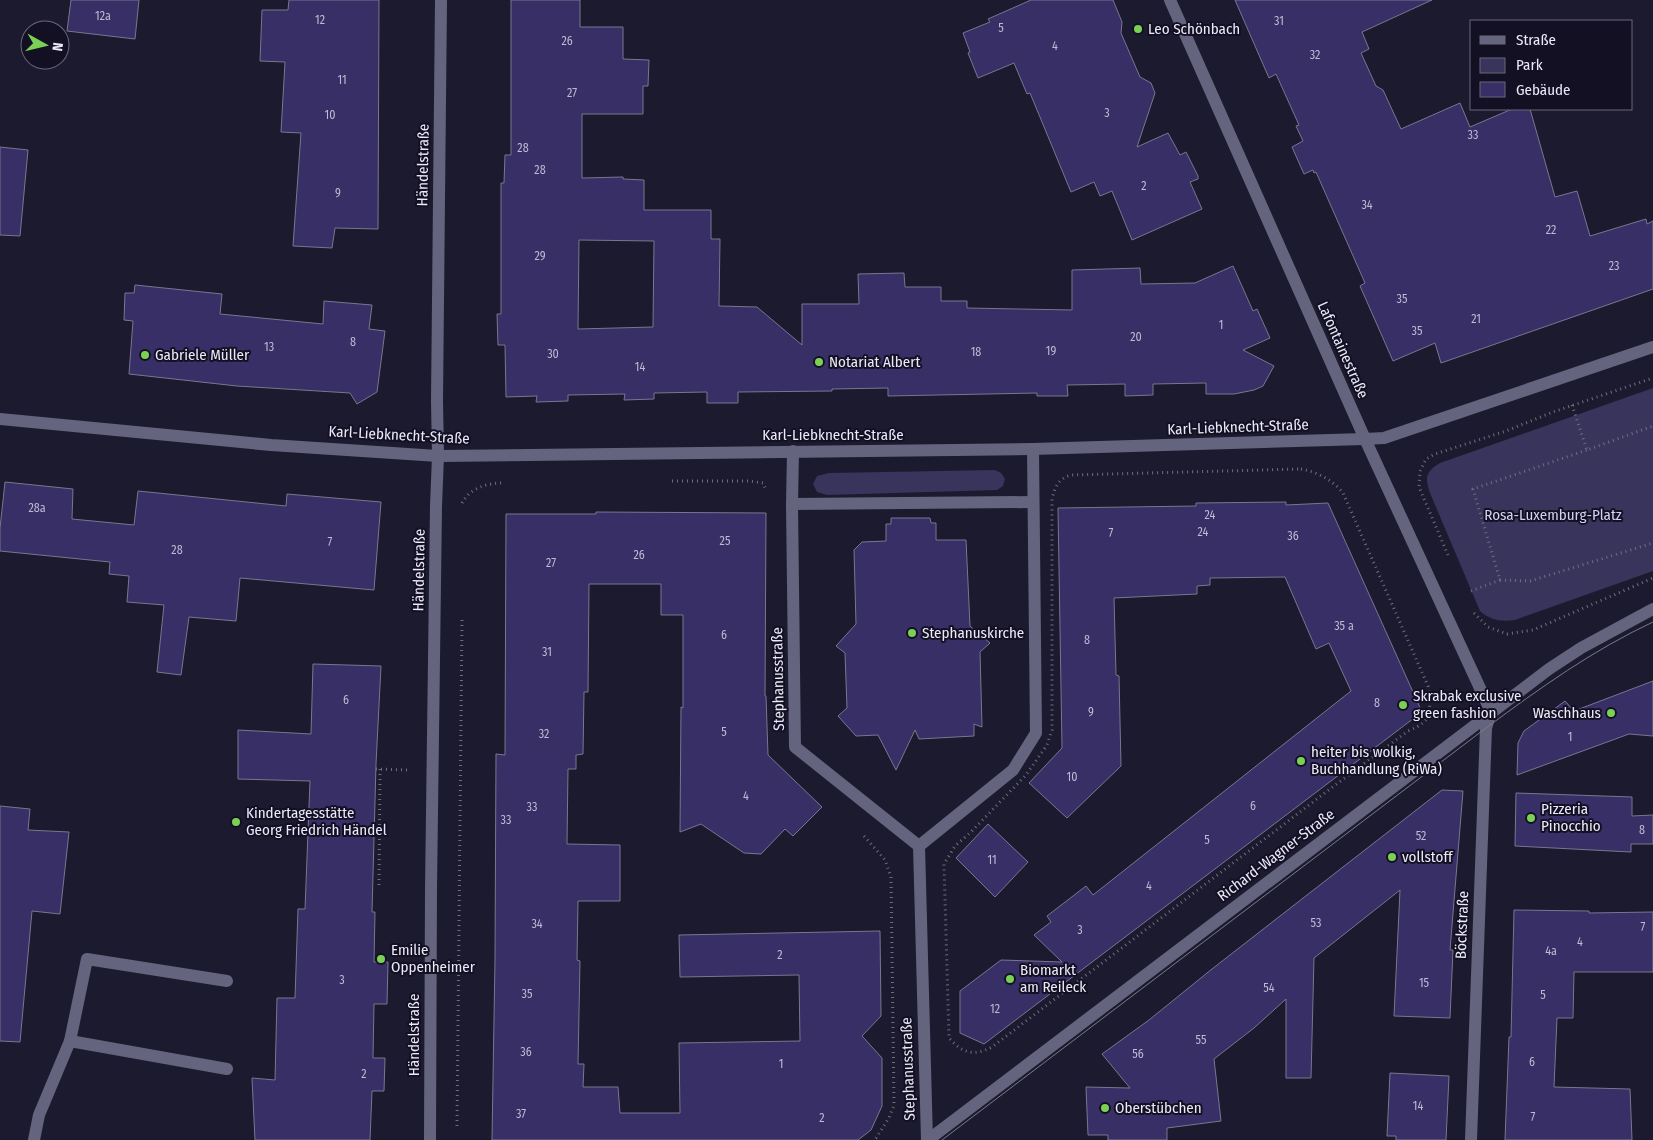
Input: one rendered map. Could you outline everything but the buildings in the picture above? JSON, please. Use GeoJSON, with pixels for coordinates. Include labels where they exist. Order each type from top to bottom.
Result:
{"type":"FeatureCollection","features":[{"type":"Feature","properties":{"kind":"street","name":"Händelstraße"},"geometry":{"type":"LineString","coordinates":[[430,1140],[441,0]]}},
{"type":"Feature","properties":{"kind":"street","name":"Lafontainestraße"},"geometry":{"type":"LineString","coordinates":[[1170,0],[1365,439],[1491,712]]}},
{"type":"Feature","properties":{"kind":"street","name":"Karl-Liebknecht-Straße"},"geometry":{"type":"LineString","coordinates":[[0,419],[271,445],[438,456],[1033,449],[1365,439],[1384,438],[1653,347]]}},
{"type":"Feature","properties":{"kind":"street"},"geometry":{"type":"LineString","coordinates":[[919,846],[1013,770],[1036,733],[1033,449]]}},
{"type":"Feature","properties":{"kind":"street","name":"Stephanusstraße"},"geometry":{"type":"LineString","coordinates":[[793,451],[795,747],[919,846],[927,1140]]}},
{"type":"Feature","properties":{"kind":"street"},"geometry":{"type":"LineString","coordinates":[[792,504],[1033,502]]}},
{"type":"Feature","properties":{"kind":"street","name":"Richard-Wagner-Straße"},"geometry":{"type":"LineString","coordinates":[[927,1140],[1549,669],[1581,648],[1653,609]]}},
{"type":"Feature","properties":{"kind":"street","name":"Böckstraße"},"geometry":{"type":"LineString","coordinates":[[1471,1140],[1486,728],[1491,712]]}},
{"type":"Feature","properties":{"kind":"street"},"geometry":{"type":"LineString","coordinates":[[34,1140],[39,1115],[70,1041],[87,959],[226,980]]}},
{"type":"Feature","properties":{"kind":"street"},"geometry":{"type":"LineString","coordinates":[[70,1041],[227,1069]]}},
{"type":"Feature","properties":{"kind":"path"},"geometry":{"type":"LineString","coordinates":[[1449,556],[1419,487],[1420,471],[1426,459],[1572,405],[1653,378]]}},
{"type":"Feature","properties":{"kind":"path"},"geometry":{"type":"LineString","coordinates":[[1572,405],[1587,450]]}},
{"type":"Feature","properties":{"kind":"path"},"geometry":{"type":"LineString","coordinates":[[1500,580],[1473,489],[1653,426]]}},
{"type":"Feature","properties":{"kind":"path"},"geometry":{"type":"LineString","coordinates":[[992,1047],[1334,786],[1408,731],[1422,726],[1427,721],[1430,711],[1428,686],[1343,492],[1337,485],[1327,479],[1301,468],[1071,475],[1064,477],[1056,485],[1052,499]]}},
{"type":"Feature","properties":{"kind":"path"},"geometry":{"type":"LineString","coordinates":[[665,480],[749,481],[762,484],[768,493]]}},
{"type":"Feature","properties":{"kind":"path"},"geometry":{"type":"LineString","coordinates":[[462,508],[462,502],[469,493],[488,484],[511,482]]}},
{"type":"Feature","properties":{"kind":"path"},"geometry":{"type":"LineString","coordinates":[[1471,591],[1500,580],[1530,581],[1653,543]]}},
{"type":"Feature","properties":{"kind":"path"},"geometry":{"type":"LineString","coordinates":[[1471,606],[1474,613],[1488,627],[1507,634],[1533,630],[1653,578]]}},
{"type":"Feature","properties":{"kind":"path"},"geometry":{"type":"LineString","coordinates":[[457,1130],[462,617]]}},
{"type":"Feature","properties":{"kind":"path"},"geometry":{"type":"LineString","coordinates":[[378,885],[378,769],[401,770]]}},
{"type":"Feature","properties":{"kind":"path"},"geometry":{"type":"LineString","coordinates":[[859,832],[885,860],[891,877],[894,1105],[889,1118],[873,1140]]}},
{"type":"Feature","properties":{"kind":"green space","name":"Rosa-Luxemburg-Platz"},"geometry":{"type":"Polygon","coordinates":[[[1653,388],[1653,571],[1515,620],[1496,620],[1480,611],[1430,493],[1427,479],[1431,469],[1440,463],[1653,388]]]}},
{"type":"Feature","properties":{"kind":"green space"},"geometry":{"type":"Polygon","coordinates":[[[995,470],[1001,473],[1005,479],[1003,486],[997,490],[827,495],[817,492],[813,484],[817,476],[829,473],[995,470]]]}},
{"type":"Feature","properties":{"kind":"tram line"},"geometry":{"type":"LineString","coordinates":[[942,1140],[1506,713],[1588,657],[1653,622]]}},
{"type":"Feature","properties":{"kind":"place","name":"Leo Schönbach"},"geometry":{"type":"Point","coordinates":[1138,29]}},
{"type":"Feature","properties":{"kind":"place","name":"Gabriele Müller"},"geometry":{"type":"Point","coordinates":[145,355]}},
{"type":"Feature","properties":{"kind":"place","name":"Notariat Albert"},"geometry":{"type":"Point","coordinates":[819,362]}},
{"type":"Feature","properties":{"kind":"place","name":"Stephanuskirche"},"geometry":{"type":"Point","coordinates":[912,633]}},
{"type":"Feature","properties":{"kind":"place","name":"Skrabak exclusive green fashion"},"geometry":{"type":"Point","coordinates":[1403,705]}},
{"type":"Feature","properties":{"kind":"place","name":"Waschhaus"},"geometry":{"type":"Point","coordinates":[1611,713]}},
{"type":"Feature","properties":{"kind":"place","name":"heiter bis wolkig, Buchhandlung (RiWa)"},"geometry":{"type":"Point","coordinates":[1301,761]}},
{"type":"Feature","properties":{"kind":"place","name":"Pizzeria Pinocchio"},"geometry":{"type":"Point","coordinates":[1531,818]}},
{"type":"Feature","properties":{"kind":"place","name":"Kindertagesstätte Georg Friedrich Händel"},"geometry":{"type":"Point","coordinates":[236,822]}},
{"type":"Feature","properties":{"kind":"place","name":"vollstoff"},"geometry":{"type":"Point","coordinates":[1392,857]}},
{"type":"Feature","properties":{"kind":"place","name":"Emilie Oppenheimer"},"geometry":{"type":"Point","coordinates":[381,959]}},
{"type":"Feature","properties":{"kind":"place","name":"Biomarkt am Reileck"},"geometry":{"type":"Point","coordinates":[1010,979]}},
{"type":"Feature","properties":{"kind":"place","name":"Oberstübchen"},"geometry":{"type":"Point","coordinates":[1105,1108]}}]}
